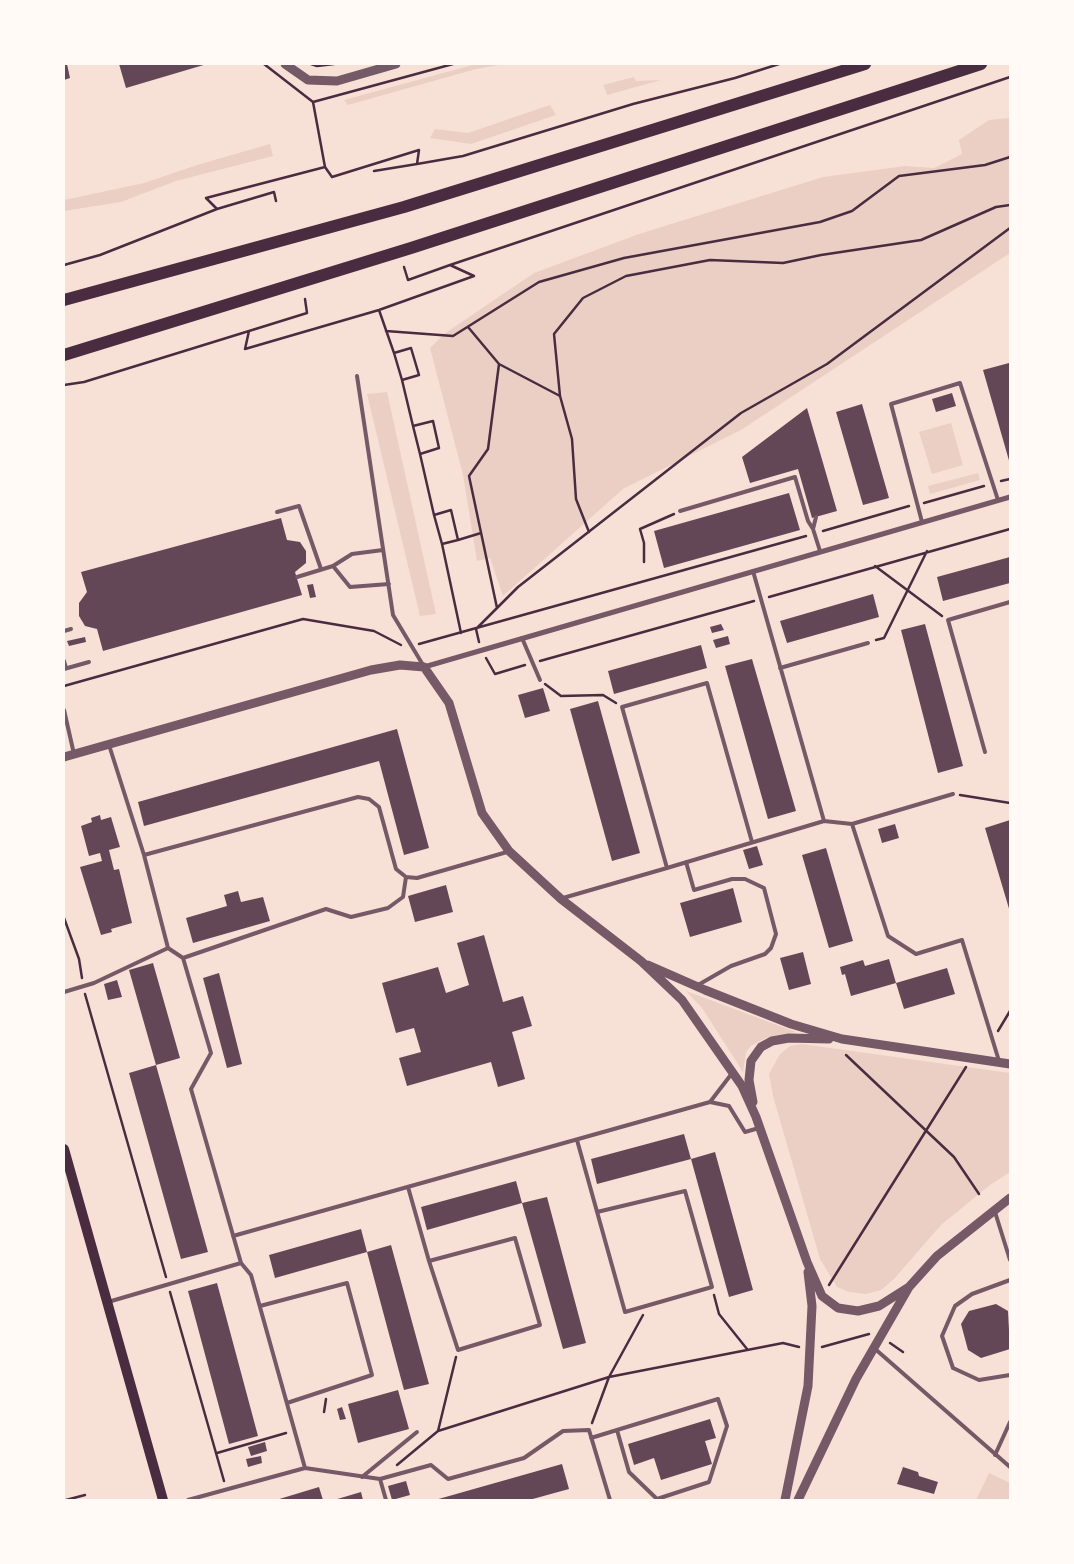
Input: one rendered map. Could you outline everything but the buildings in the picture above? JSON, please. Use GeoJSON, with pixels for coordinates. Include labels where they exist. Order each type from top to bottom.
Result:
{"type":"FeatureCollection","features":[{"type":"Feature","properties":{"kind":"main road"},"geometry":{"type":"LineString","coordinates":[[64,300],[404,207],[864,64]]}},
{"type":"Feature","properties":{"kind":"main road"},"geometry":{"type":"LineString","coordinates":[[64,355],[401,251],[981,64]]}},
{"type":"Feature","properties":{"kind":"main road"},"geometry":{"type":"LineString","coordinates":[[64,1149],[163,1500]]}},
{"type":"Feature","properties":{"kind":"street"},"geometry":{"type":"LineString","coordinates":[[285,64],[308,80],[337,81],[396,64]]}},
{"type":"Feature","properties":{"kind":"street"},"geometry":{"type":"LineString","coordinates":[[64,757],[371,670],[400,665],[424,667],[1010,497]]}},
{"type":"Feature","properties":{"kind":"street"},"geometry":{"type":"LineString","coordinates":[[424,667],[449,703],[482,813],[509,851],[560,899],[641,961],[682,1000],[742,1086],[756,1117],[807,1262],[822,1296],[838,1308],[858,1311],[879,1306],[909,1287]]}},
{"type":"Feature","properties":{"kind":"street"},"geometry":{"type":"LineString","coordinates":[[641,961],[695,986],[791,1024],[842,1039]]}},
{"type":"Feature","properties":{"kind":"street"},"geometry":{"type":"LineString","coordinates":[[756,1117],[749,1080],[750,1061],[761,1047],[772,1041],[788,1038],[842,1039],[1010,1064]]}},
{"type":"Feature","properties":{"kind":"street"},"geometry":{"type":"LineString","coordinates":[[798,1500],[856,1379],[909,1287],[937,1256],[1010,1198]]}},
{"type":"Feature","properties":{"kind":"street"},"geometry":{"type":"LineString","coordinates":[[785,1500],[808,1386],[812,1306],[807,1262]]}},
{"type":"Feature","properties":{"kind":"lane"},"geometry":{"type":"LineString","coordinates":[[357,376],[393,615],[424,667]]}},
{"type":"Feature","properties":{"kind":"lane"},"geometry":{"type":"LineString","coordinates":[[922,522],[891,404],[960,383],[998,500]]}},
{"type":"Feature","properties":{"kind":"lane"},"geometry":{"type":"LineString","coordinates":[[680,511],[795,478],[808,521],[814,529]]}},
{"type":"Feature","properties":{"kind":"lane"},"geometry":{"type":"LineString","coordinates":[[277,512],[299,506],[321,570]]}},
{"type":"Feature","properties":{"kind":"lane"},"geometry":{"type":"LineString","coordinates":[[816,517],[814,529],[820,551]]}},
{"type":"Feature","properties":{"kind":"lane"},"geometry":{"type":"LineString","coordinates":[[296,577],[333,566],[352,554],[383,550]]}},
{"type":"Feature","properties":{"kind":"lane"},"geometry":{"type":"LineString","coordinates":[[333,566],[350,587],[388,584]]}},
{"type":"Feature","properties":{"kind":"lane"},"geometry":{"type":"LineString","coordinates":[[753,570],[824,821]]}},
{"type":"Feature","properties":{"kind":"lane"},"geometry":{"type":"LineString","coordinates":[[985,752],[948,620],[1010,602]]}},
{"type":"Feature","properties":{"kind":"lane"},"geometry":{"type":"LineString","coordinates":[[64,631],[71,629]]}},
{"type":"Feature","properties":{"kind":"lane"},"geometry":{"type":"LineString","coordinates":[[522,638],[540,680]]}},
{"type":"Feature","properties":{"kind":"lane"},"geometry":{"type":"LineString","coordinates":[[780,668],[868,643]]}},
{"type":"Feature","properties":{"kind":"lane"},"geometry":{"type":"LineString","coordinates":[[64,661],[65,669],[89,662]]}},
{"type":"Feature","properties":{"kind":"lane"},"geometry":{"type":"LineString","coordinates":[[668,868],[622,707],[707,683],[752,842]]}},
{"type":"Feature","properties":{"kind":"lane"},"geometry":{"type":"LineString","coordinates":[[64,710],[74,754]]}},
{"type":"Feature","properties":{"kind":"lane"},"geometry":{"type":"LineString","coordinates":[[108,744],[144,855],[168,948],[183,958],[211,1054],[191,1089],[241,1263],[251,1274],[305,1468]]}},
{"type":"Feature","properties":{"kind":"lane"},"geometry":{"type":"LineString","coordinates":[[560,899],[824,821],[852,824],[953,794]]}},
{"type":"Feature","properties":{"kind":"lane"},"geometry":{"type":"LineString","coordinates":[[144,855],[358,797],[369,798],[378,808],[396,869],[406,877],[417,878],[509,851]]}},
{"type":"Feature","properties":{"kind":"lane"},"geometry":{"type":"LineString","coordinates":[[852,824],[888,936],[916,954],[962,940],[999,1062]]}},
{"type":"Feature","properties":{"kind":"lane"},"geometry":{"type":"LineString","coordinates":[[686,862],[694,890],[732,878],[745,879],[764,888],[776,934],[771,948],[765,954],[731,966],[695,986]]}},
{"type":"Feature","properties":{"kind":"lane"},"geometry":{"type":"LineString","coordinates":[[183,958],[326,909],[351,917],[388,908],[402,897],[406,877]]}},
{"type":"Feature","properties":{"kind":"lane"},"geometry":{"type":"LineString","coordinates":[[64,992],[83,987],[168,948]]}},
{"type":"Feature","properties":{"kind":"lane"},"geometry":{"type":"LineString","coordinates":[[710,1102],[733,1072]]}},
{"type":"Feature","properties":{"kind":"lane"},"geometry":{"type":"LineString","coordinates":[[233,1236],[710,1102],[729,1106],[745,1132],[760,1128]]}},
{"type":"Feature","properties":{"kind":"lane"},"geometry":{"type":"LineString","coordinates":[[578,1140],[597,1212],[624,1312],[712,1287],[685,1191],[597,1212]]}},
{"type":"Feature","properties":{"kind":"lane"},"geometry":{"type":"LineString","coordinates":[[408,1187],[429,1261],[458,1350],[540,1325],[515,1238],[429,1261]]}},
{"type":"Feature","properties":{"kind":"lane"},"geometry":{"type":"LineString","coordinates":[[994,1210],[1010,1260]]}},
{"type":"Feature","properties":{"kind":"lane"},"geometry":{"type":"LineString","coordinates":[[108,1302],[241,1263]]}},
{"type":"Feature","properties":{"kind":"lane"},"geometry":{"type":"LineString","coordinates":[[1010,1280],[972,1294],[955,1306],[942,1336],[953,1368],[979,1380],[1010,1375]]}},
{"type":"Feature","properties":{"kind":"lane"},"geometry":{"type":"LineString","coordinates":[[260,1306],[347,1283],[372,1376],[287,1403]]}},
{"type":"Feature","properties":{"kind":"lane"},"geometry":{"type":"LineString","coordinates":[[874,1348],[1010,1467]]}},
{"type":"Feature","properties":{"kind":"lane"},"geometry":{"type":"LineString","coordinates":[[591,1438],[616,1430],[718,1399],[727,1426],[709,1482],[658,1500],[629,1472],[616,1430]]}},
{"type":"Feature","properties":{"kind":"lane"},"geometry":{"type":"LineString","coordinates":[[995,1455],[1010,1422]]}},
{"type":"Feature","properties":{"kind":"lane"},"geometry":{"type":"LineString","coordinates":[[188,1500],[305,1468],[380,1479],[431,1465],[448,1479],[524,1458],[563,1430],[589,1430],[610,1500]]}},
{"type":"Feature","properties":{"kind":"lane"},"geometry":{"type":"LineString","coordinates":[[362,1477],[417,1432]]}},
{"type":"Feature","properties":{"kind":"lane"},"geometry":{"type":"LineString","coordinates":[[380,1479],[386,1500]]}},
{"type":"Feature","properties":{"kind":"path"},"geometry":{"type":"LineString","coordinates":[[311,64],[317,66],[334,64]]}},
{"type":"Feature","properties":{"kind":"path"},"geometry":{"type":"LineString","coordinates":[[374,171],[463,156],[633,104],[735,78],[779,64]]}},
{"type":"Feature","properties":{"kind":"path"},"geometry":{"type":"LineString","coordinates":[[404,267],[408,280],[1010,77]]}},
{"type":"Feature","properties":{"kind":"path"},"geometry":{"type":"LineString","coordinates":[[313,102],[325,167],[332,177],[419,150],[416,164]]}},
{"type":"Feature","properties":{"kind":"path"},"geometry":{"type":"LineString","coordinates":[[386,331],[453,336],[539,282],[624,258],[820,222],[852,211],[899,176],[985,165],[1010,157]]}},
{"type":"Feature","properties":{"kind":"path"},"geometry":{"type":"LineString","coordinates":[[216,209],[206,198],[325,167]]}},
{"type":"Feature","properties":{"kind":"path"},"geometry":{"type":"LineString","coordinates":[[64,265],[100,255],[216,209],[274,192],[276,201]]}},
{"type":"Feature","properties":{"kind":"path"},"geometry":{"type":"LineString","coordinates":[[589,532],[576,499],[572,439],[560,396],[554,334],[583,298],[626,276],[710,260],[783,263],[821,255],[921,240],[996,206],[1010,205]]}},
{"type":"Feature","properties":{"kind":"path"},"geometry":{"type":"LineString","coordinates":[[476,630],[518,587],[741,413],[827,364],[1010,228]]}},
{"type":"Feature","properties":{"kind":"path"},"geometry":{"type":"LineString","coordinates":[[249,332],[245,349],[379,310],[474,276],[450,265]]}},
{"type":"Feature","properties":{"kind":"path"},"geometry":{"type":"LineString","coordinates":[[64,385],[84,382],[307,313],[305,299]]}},
{"type":"Feature","properties":{"kind":"path"},"geometry":{"type":"LineString","coordinates":[[379,310],[402,380],[442,544],[461,633]]}},
{"type":"Feature","properties":{"kind":"path"},"geometry":{"type":"LineString","coordinates":[[468,327],[499,364],[560,396]]}},
{"type":"Feature","properties":{"kind":"path"},"geometry":{"type":"LineString","coordinates":[[394,353],[411,348],[419,375],[402,380]]}},
{"type":"Feature","properties":{"kind":"path"},"geometry":{"type":"LineString","coordinates":[[497,608],[469,476],[488,449],[499,364]]}},
{"type":"Feature","properties":{"kind":"path"},"geometry":{"type":"LineString","coordinates":[[413,426],[433,421],[439,448],[420,454]]}},
{"type":"Feature","properties":{"kind":"path"},"geometry":{"type":"LineString","coordinates":[[64,686],[303,619],[374,631],[401,645],[412,646],[476,630],[1010,479]]}},
{"type":"Feature","properties":{"kind":"path"},"geometry":{"type":"LineString","coordinates":[[434,515],[451,510],[458,540]]}},
{"type":"Feature","properties":{"kind":"path"},"geometry":{"type":"LineString","coordinates":[[644,562],[644,543],[640,528],[680,511]]}},
{"type":"Feature","properties":{"kind":"path"},"geometry":{"type":"LineString","coordinates":[[476,630],[481,649],[494,674],[1010,529]]}},
{"type":"Feature","properties":{"kind":"path"},"geometry":{"type":"LineString","coordinates":[[442,544],[481,533]]}},
{"type":"Feature","properties":{"kind":"path"},"geometry":{"type":"LineString","coordinates":[[868,643],[884,638],[928,551]]}},
{"type":"Feature","properties":{"kind":"path"},"geometry":{"type":"LineString","coordinates":[[875,566],[948,620]]}},
{"type":"Feature","properties":{"kind":"path"},"geometry":{"type":"LineString","coordinates":[[540,680],[561,696],[603,695],[622,707]]}},
{"type":"Feature","properties":{"kind":"path"},"geometry":{"type":"LineString","coordinates":[[953,794],[1010,803]]}},
{"type":"Feature","properties":{"kind":"path"},"geometry":{"type":"LineString","coordinates":[[64,918],[79,958],[83,987],[227,1490]]}},
{"type":"Feature","properties":{"kind":"path"},"geometry":{"type":"LineString","coordinates":[[992,1040],[1010,1011]]}},
{"type":"Feature","properties":{"kind":"path"},"geometry":{"type":"LineString","coordinates":[[846,1055],[954,1157],[979,1194]]}},
{"type":"Feature","properties":{"kind":"path"},"geometry":{"type":"LineString","coordinates":[[822,1296],[972,1058]]}},
{"type":"Feature","properties":{"kind":"path"},"geometry":{"type":"LineString","coordinates":[[712,1287],[719,1314],[746,1349]]}},
{"type":"Feature","properties":{"kind":"path"},"geometry":{"type":"LineString","coordinates":[[589,1430],[610,1378],[648,1305]]}},
{"type":"Feature","properties":{"kind":"path"},"geometry":{"type":"LineString","coordinates":[[380,1479],[438,1431],[610,1378],[783,1343],[810,1350],[871,1333],[903,1352]]}},
{"type":"Feature","properties":{"kind":"path"},"geometry":{"type":"LineString","coordinates":[[438,1431],[458,1350]]}},
{"type":"Feature","properties":{"kind":"path"},"geometry":{"type":"LineString","coordinates":[[324,1412],[327,1390]]}},
{"type":"Feature","properties":{"kind":"path"},"geometry":{"type":"LineString","coordinates":[[216,1453],[295,1431]]}},
{"type":"Feature","properties":{"kind":"path"},"geometry":{"type":"LineString","coordinates":[[66,1500],[85,1495]]}},
{"type":"Feature","properties":{"kind":"shaded area"},"geometry":{"type":"Polygon","coordinates":[[[476,64],[505,64],[476,69],[348,105],[344,100],[476,64]]]}},
{"type":"Feature","properties":{"kind":"shaded area"},"geometry":{"type":"Polygon","coordinates":[[[634,77],[636,81],[661,80],[607,95],[603,85],[634,77]]]}},
{"type":"Feature","properties":{"kind":"shaded area"},"geometry":{"type":"Polygon","coordinates":[[[550,105],[556,115],[471,144],[430,138],[435,129],[468,133],[550,105]]]}},
{"type":"Feature","properties":{"kind":"shaded area"},"geometry":{"type":"Polygon","coordinates":[[[1010,118],[1010,253],[741,430],[623,489],[503,596],[490,558],[477,561],[463,475],[430,348],[444,334],[534,273],[639,234],[823,177],[905,166],[934,168],[962,154],[959,140],[989,120],[1010,118]]]}},
{"type":"Feature","properties":{"kind":"shaded area"},"geometry":{"type":"Polygon","coordinates":[[[270,144],[273,156],[176,181],[121,202],[64,211],[64,200],[144,183],[197,165],[270,144]]]}},
{"type":"Feature","properties":{"kind":"shaded area"},"geometry":{"type":"Polygon","coordinates":[[[387,392],[436,614],[420,616],[367,394],[387,392]]]}},
{"type":"Feature","properties":{"kind":"shaded area"},"geometry":{"type":"Polygon","coordinates":[[[951,423],[963,465],[932,474],[919,432],[951,423]]]}},
{"type":"Feature","properties":{"kind":"shaded area"},"geometry":{"type":"Polygon","coordinates":[[[978,473],[980,480],[930,494],[928,486],[978,473]]]}},
{"type":"Feature","properties":{"kind":"shaded area"},"geometry":{"type":"Polygon","coordinates":[[[686,991],[796,1032],[766,1038],[751,1046],[746,1052],[743,1072],[702,1008],[686,991]]]}},
{"type":"Feature","properties":{"kind":"shaded area"},"geometry":{"type":"Polygon","coordinates":[[[802,1044],[1010,1073],[1010,1172],[990,1185],[941,1225],[894,1279],[881,1290],[866,1294],[849,1292],[837,1287],[820,1259],[773,1096],[769,1074],[780,1054],[790,1046],[802,1044]]]}},
{"type":"Feature","properties":{"kind":"shaded area"},"geometry":{"type":"Polygon","coordinates":[[[989,1473],[1010,1483],[1010,1500],[976,1500],[989,1473]]]}}]}
